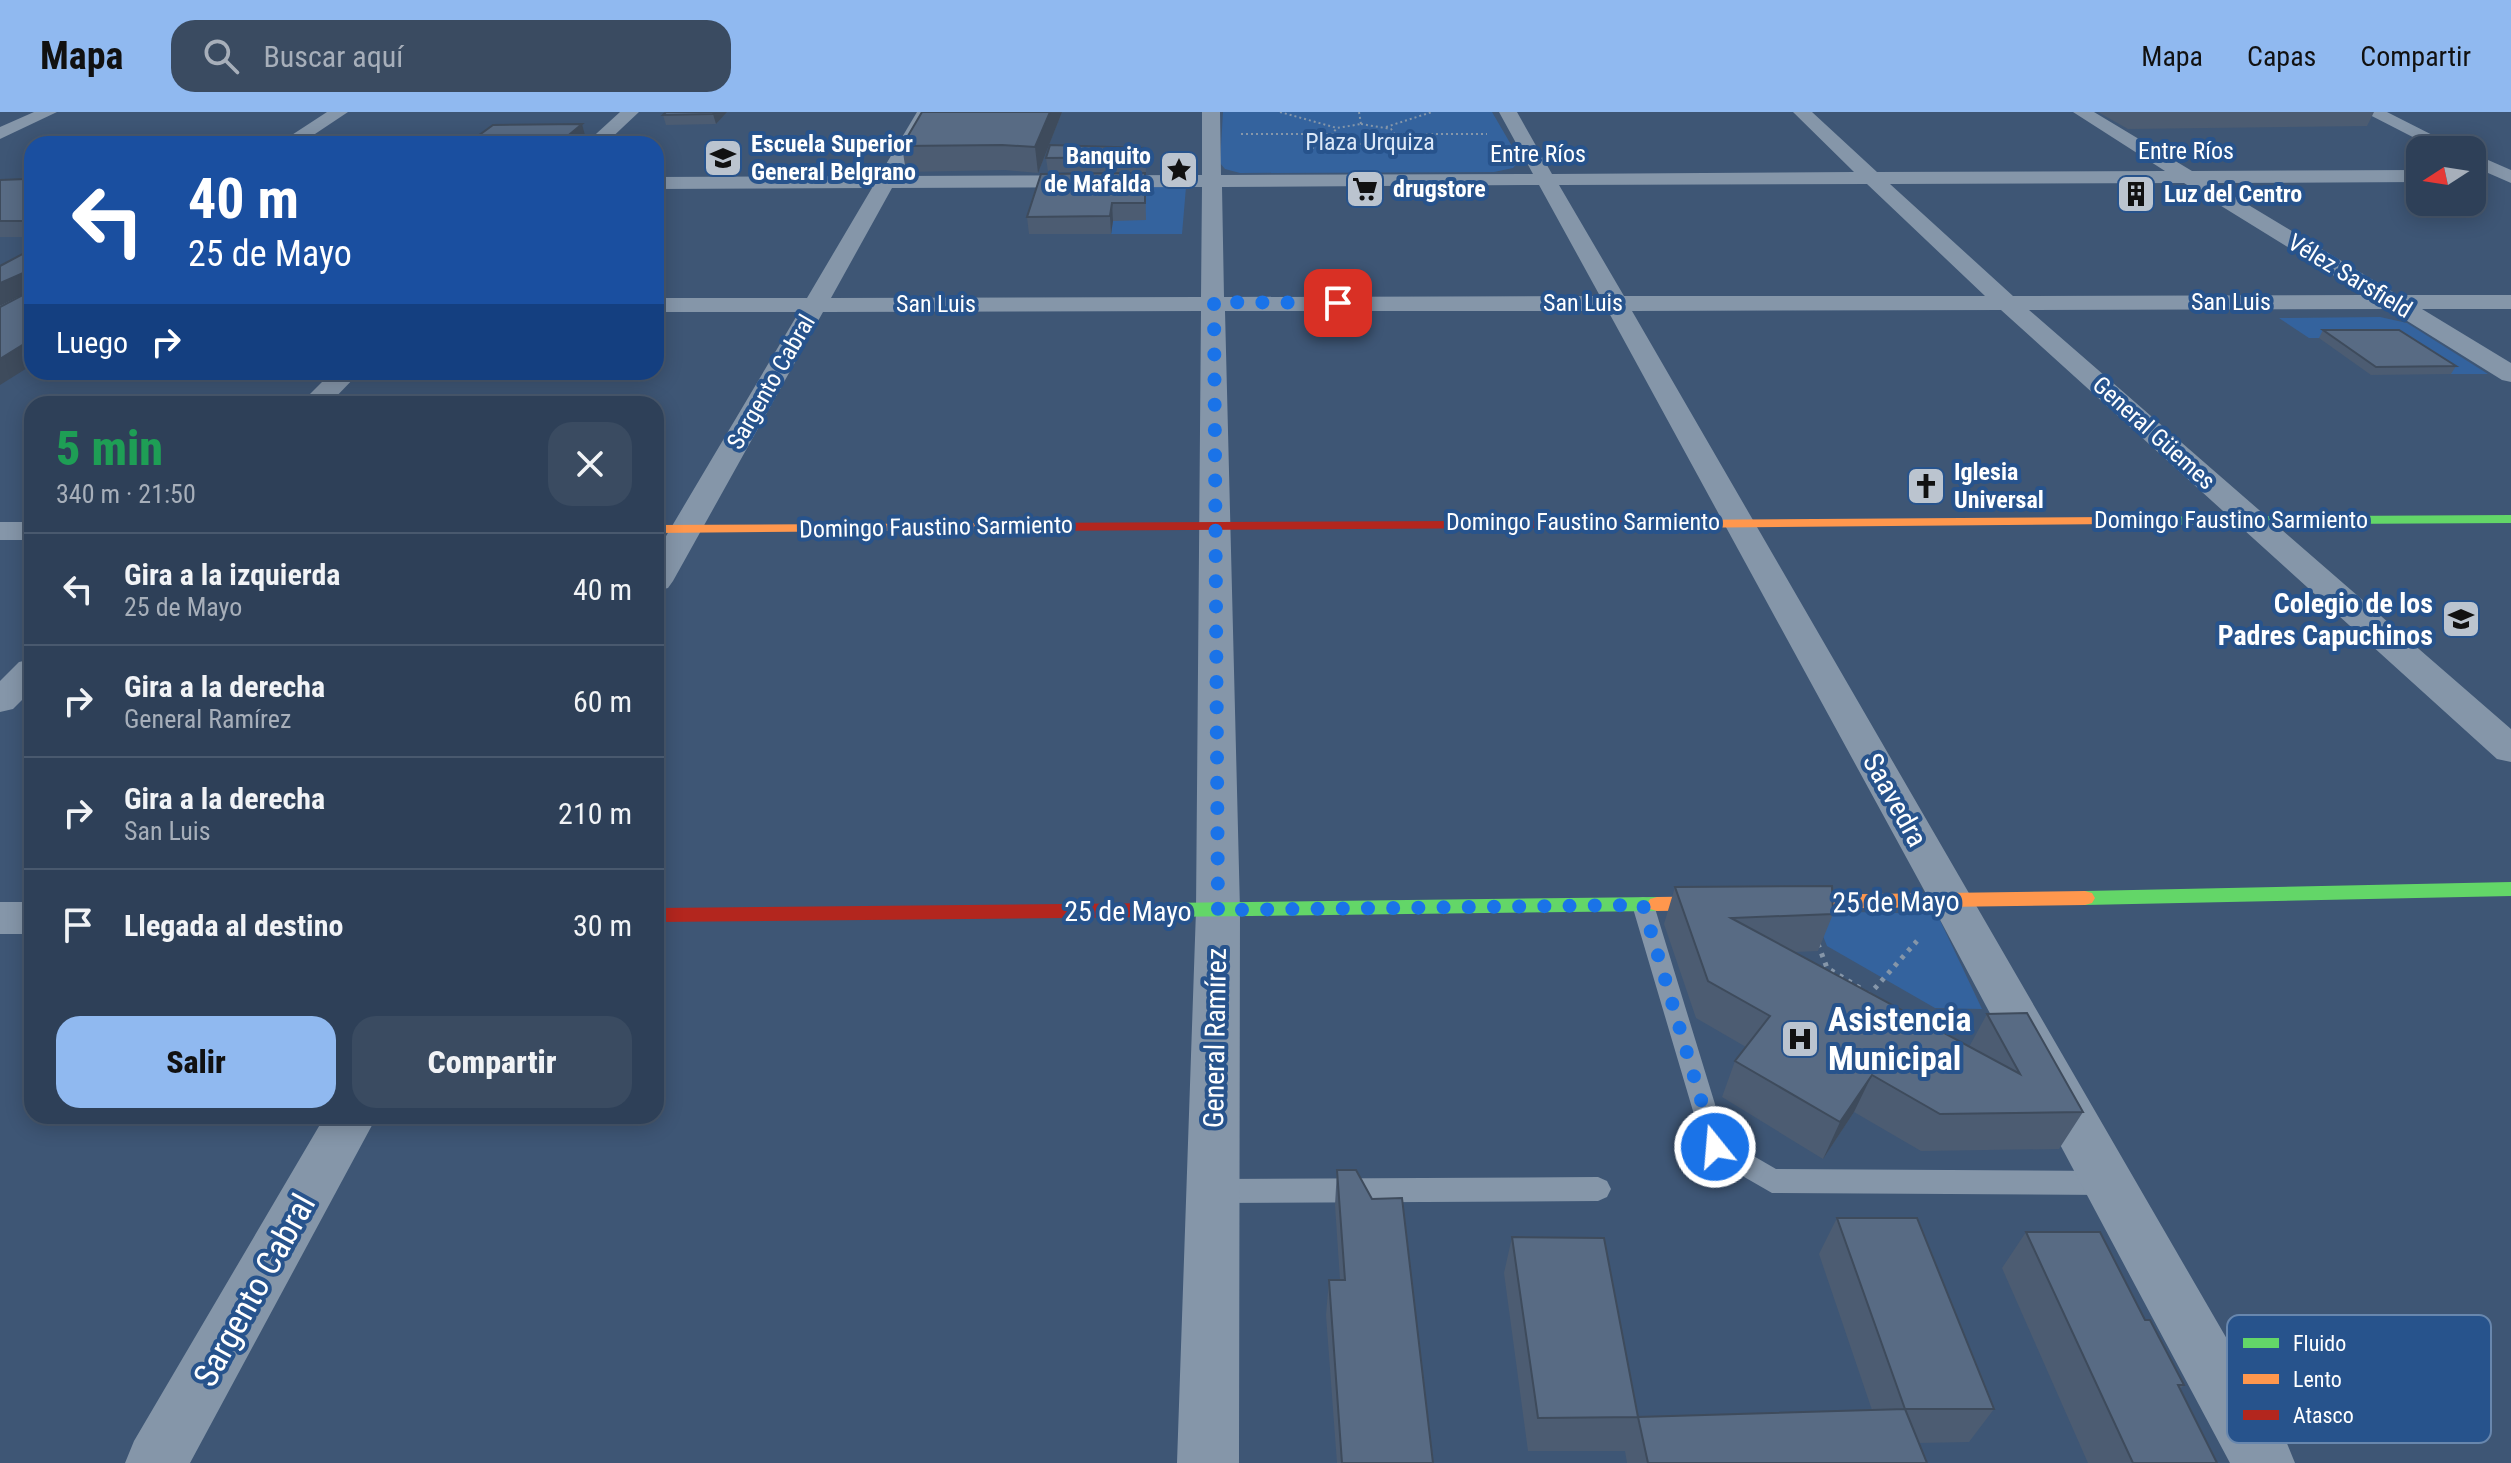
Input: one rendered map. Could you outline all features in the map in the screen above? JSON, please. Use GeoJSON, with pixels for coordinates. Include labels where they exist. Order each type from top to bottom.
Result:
{"type":"FeatureCollection","features":[{"type":"Feature","properties":{"kind":"street"},"geometry":{"type":"LineString","coordinates":[[0,134],[48,112]]}},
{"type":"Feature","properties":{"kind":"street"},"geometry":{"type":"LineString","coordinates":[[300,136],[339,112]]}},
{"type":"Feature","properties":{"kind":"street"},"geometry":{"type":"LineString","coordinates":[[603,136],[630,112]]}},
{"type":"Feature","properties":{"kind":"street","name":"Sargento Cabral"},"geometry":{"type":"LineString","coordinates":[[664,567],[926,112]]}},
{"type":"Feature","properties":{"kind":"street","name":"General Ramírez"},"geometry":{"type":"LineString","coordinates":[[1208,1463],[1218,910],[1211,112]]}},
{"type":"Feature","properties":{"kind":"street","name":"Saavedra"},"geometry":{"type":"LineString","coordinates":[[1508,112],[2227,1397]]}},
{"type":"Feature","properties":{"kind":"street","name":"General Güemes"},"geometry":{"type":"LineString","coordinates":[[1802,112],[1871,179],[2511,750]]}},
{"type":"Feature","properties":{"kind":"street","name":"Vélez Sarsfield"},"geometry":{"type":"LineString","coordinates":[[2082,112],[2511,374]]}},
{"type":"Feature","properties":{"kind":"street"},"geometry":{"type":"LineString","coordinates":[[2373,112],[2424,136]]}},
{"type":"Feature","properties":{"kind":"street"},"geometry":{"type":"LineString","coordinates":[[2486,165],[2510,176]]}},
{"type":"Feature","properties":{"kind":"street","name":"Entre Ríos"},"geometry":{"type":"LineString","coordinates":[[664,183],[2406,176]]}},
{"type":"Feature","properties":{"kind":"street"},"geometry":{"type":"LineString","coordinates":[[2486,176],[2510,176]]}},
{"type":"Feature","properties":{"kind":"street","name":"San Luis"},"geometry":{"type":"LineString","coordinates":[[664,305],[2511,302]]}},
{"type":"Feature","properties":{"kind":"street"},"geometry":{"type":"LineString","coordinates":[[0,320],[22,303]]}},
{"type":"Feature","properties":{"kind":"street"},"geometry":{"type":"LineString","coordinates":[[322,396],[339,380]]}},
{"type":"Feature","properties":{"kind":"street","name":"Domingo Faustino Sarmiento"},"geometry":{"type":"LineString","coordinates":[[664,529],[2511,519]]}},
{"type":"Feature","properties":{"kind":"street"},"geometry":{"type":"LineString","coordinates":[[0,531],[24,531]]}},
{"type":"Feature","properties":{"kind":"street"},"geometry":{"type":"LineString","coordinates":[[0,701],[24,678]]}},
{"type":"Feature","properties":{"kind":"street","name":"25 de Mayo"},"geometry":{"type":"LineString","coordinates":[[664,915],[1952,901],[2511,889]]}},
{"type":"Feature","properties":{"kind":"street"},"geometry":{"type":"LineString","coordinates":[[0,918],[24,918]]}},
{"type":"Feature","properties":{"kind":"street","name":"Sargento Cabral"},"geometry":{"type":"LineString","coordinates":[[156,1463],[347,1124]]}},
{"type":"Feature","properties":{"kind":"street","name":"Saavedra"},"geometry":{"type":"LineString","coordinates":[[2253,1443],[2264,1463]]}},
{"type":"Feature","properties":{"kind":"lane"},"geometry":{"type":"LineString","coordinates":[[1643,905],[1715,1147],[1772,1181],[2107,1183]]}},
{"type":"Feature","properties":{"kind":"lane"},"geometry":{"type":"LineString","coordinates":[[1211,1191],[1598,1189]]}},
{"type":"Feature","properties":{"kind":"path"},"geometry":{"type":"LineString","coordinates":[[1280,112],[1337,128],[1361,124],[1385,127],[1432,112]]}},
{"type":"Feature","properties":{"kind":"path"},"geometry":{"type":"LineString","coordinates":[[1359,112],[1361,124]]}},
{"type":"Feature","properties":{"kind":"path"},"geometry":{"type":"LineString","coordinates":[[1385,127],[1396,134],[1520,134]]}},
{"type":"Feature","properties":{"kind":"path"},"geometry":{"type":"LineString","coordinates":[[1332,134],[1337,128]]}},
{"type":"Feature","properties":{"kind":"path"},"geometry":{"type":"LineString","coordinates":[[1211,135],[1332,134],[1340,140],[1366,144],[1389,140],[1396,134]]}},
{"type":"Feature","properties":{"kind":"path"},"geometry":{"type":"LineString","coordinates":[[1366,144],[1366,151]]}},
{"type":"Feature","properties":{"kind":"path"},"geometry":{"type":"LineString","coordinates":[[1862,1004],[1952,901]]}},
{"type":"Feature","properties":{"kind":"path"},"geometry":{"type":"LineString","coordinates":[[1802,903],[1827,968],[1883,1001]]}},
{"type":"Feature","properties":{"kind":"path"},"geometry":{"type":"LineString","coordinates":[[1921,1025],[2017,1021]]}},
{"type":"Feature","properties":{"kind":"green space","name":"Plaza Urquiza"},"geometry":{"type":"Polygon","coordinates":[[[1223,112],[1492,112],[1520,160],[1513,168],[1494,172],[1240,173],[1225,169],[1220,163],[1223,112]]]}},
{"type":"Feature","properties":{"kind":"green space"},"geometry":{"type":"Polygon","coordinates":[[[1168,183],[1186,187],[1182,234],[1111,234],[1112,226],[1045,184],[1168,183]]]}},
{"type":"Feature","properties":{"kind":"green space"},"geometry":{"type":"Polygon","coordinates":[[[2380,317],[2407,323],[2488,374],[2451,374],[2395,338],[2309,338],[2279,318],[2380,317]]]}},
{"type":"Feature","properties":{"kind":"green space"},"geometry":{"type":"Polygon","coordinates":[[[1813,911],[1937,914],[1982,1009],[1935,1008],[1827,946],[1813,911]]]}},
{"type":"Feature","properties":{"kind":"building"},"geometry":{"type":"Polygon","coordinates":[[[666,112],[715,112],[663,115],[666,112]]]}},
{"type":"Feature","properties":{"kind":"building"},"geometry":{"type":"Polygon","coordinates":[[[922,112],[1050,112],[1035,147],[902,146],[922,112]]]}},
{"type":"Feature","properties":{"kind":"building"},"geometry":{"type":"Polygon","coordinates":[[[582,124],[568,136],[478,136],[493,125],[582,124]]]}},
{"type":"Feature","properties":{"kind":"building"},"geometry":{"type":"Polygon","coordinates":[[[1050,145],[1145,148],[1145,157],[1046,158],[1050,145]]]}},
{"type":"Feature","properties":{"kind":"building"},"geometry":{"type":"Polygon","coordinates":[[[1145,173],[1145,203],[1112,203],[1110,216],[1027,217],[1041,174],[1145,173]]]}},
{"type":"Feature","properties":{"kind":"building"},"geometry":{"type":"Polygon","coordinates":[[[24,179],[24,221],[0,221],[0,180],[24,179]]]}},
{"type":"Feature","properties":{"kind":"building"},"geometry":{"type":"Polygon","coordinates":[[[24,253],[24,344],[0,359],[0,307],[23,295],[23,273],[0,283],[0,266],[24,253]]]}},
{"type":"Feature","properties":{"kind":"building"},"geometry":{"type":"Polygon","coordinates":[[[2323,330],[2399,330],[2456,366],[2376,367],[2323,330]]]}},
{"type":"Feature","properties":{"kind":"building"},"geometry":{"type":"Polygon","coordinates":[[[1832,886],[1833,914],[1731,918],[2020,1074],[1987,1014],[2027,1013],[2083,1112],[1940,1114],[1872,1075],[1840,1122],[1735,1061],[1770,1016],[1708,981],[1675,887],[1832,886]]]}},
{"type":"Feature","properties":{"kind":"building"},"geometry":{"type":"Polygon","coordinates":[[[1337,1170],[1356,1170],[1372,1199],[1402,1198],[1433,1463],[1342,1463],[1329,1280],[1345,1280],[1337,1170]]]}},
{"type":"Feature","properties":{"kind":"building"},"geometry":{"type":"Polygon","coordinates":[[[1837,1218],[1917,1218],[1994,1409],[1905,1409],[1837,1218]]]}},
{"type":"Feature","properties":{"kind":"building"},"geometry":{"type":"Polygon","coordinates":[[[2026,1232],[2100,1232],[2145,1320],[2150,1320],[2184,1385],[2178,1385],[2217,1463],[2133,1463],[2026,1232]]]}},
{"type":"Feature","properties":{"kind":"building"},"geometry":{"type":"Polygon","coordinates":[[[1512,1237],[1604,1238],[1638,1417],[1538,1418],[1512,1237]]]}},
{"type":"Feature","properties":{"kind":"building"},"geometry":{"type":"Polygon","coordinates":[[[1905,1409],[1927,1463],[1648,1463],[1638,1417],[1905,1409]]]}},
{"type":"Feature","properties":{"kind":"traffic: fast"},"geometry":{"type":"LineString","coordinates":[[2112,521],[2511,519]]}},
{"type":"Feature","properties":{"kind":"traffic: fast"},"geometry":{"type":"LineString","coordinates":[[2085,898],[2511,889]]}},
{"type":"Feature","properties":{"kind":"traffic: fast"},"geometry":{"type":"LineString","coordinates":[[1161,910],[1657,904]]}},
{"type":"Feature","properties":{"kind":"traffic: slow"},"geometry":{"type":"LineString","coordinates":[[1669,524],[2112,521]]}},
{"type":"Feature","properties":{"kind":"traffic: slow"},"geometry":{"type":"LineString","coordinates":[[664,529],[1013,527]]}},
{"type":"Feature","properties":{"kind":"traffic: slow"},"geometry":{"type":"LineString","coordinates":[[1657,904],[2085,898]]}},
{"type":"Feature","properties":{"kind":"traffic: jam"},"geometry":{"type":"LineString","coordinates":[[1013,527],[1669,524]]}},
{"type":"Feature","properties":{"kind":"traffic: jam"},"geometry":{"type":"LineString","coordinates":[[664,915],[1161,910]]}},
{"type":"Feature","properties":{"kind":"place","name":"Escuela Superior General Belgrano"},"geometry":{"type":"Point","coordinates":[723,158]}},
{"type":"Feature","properties":{"kind":"place","name":"Banquito de Mafalda"},"geometry":{"type":"Point","coordinates":[1179,170]}},
{"type":"Feature","properties":{"kind":"place","name":"drugstore"},"geometry":{"type":"Point","coordinates":[1365,189]}},
{"type":"Feature","properties":{"kind":"place","name":"Luz del Centro"},"geometry":{"type":"Point","coordinates":[2136,194]}},
{"type":"Feature","properties":{"kind":"place","name":"Iglesia Universal"},"geometry":{"type":"Point","coordinates":[1926,486]}},
{"type":"Feature","properties":{"kind":"place","name":"Colegio de los Padres Capuchinos"},"geometry":{"type":"Point","coordinates":[2461,619]}},
{"type":"Feature","properties":{"kind":"place","name":"Asistencia Municipal"},"geometry":{"type":"Point","coordinates":[1800,1039]}},
{"type":"Feature","properties":{"kind":"route"},"geometry":{"type":"LineString","coordinates":[[1338,303],[1214,302],[1218,910],[1643,905],[1715,1147]]}}]}
